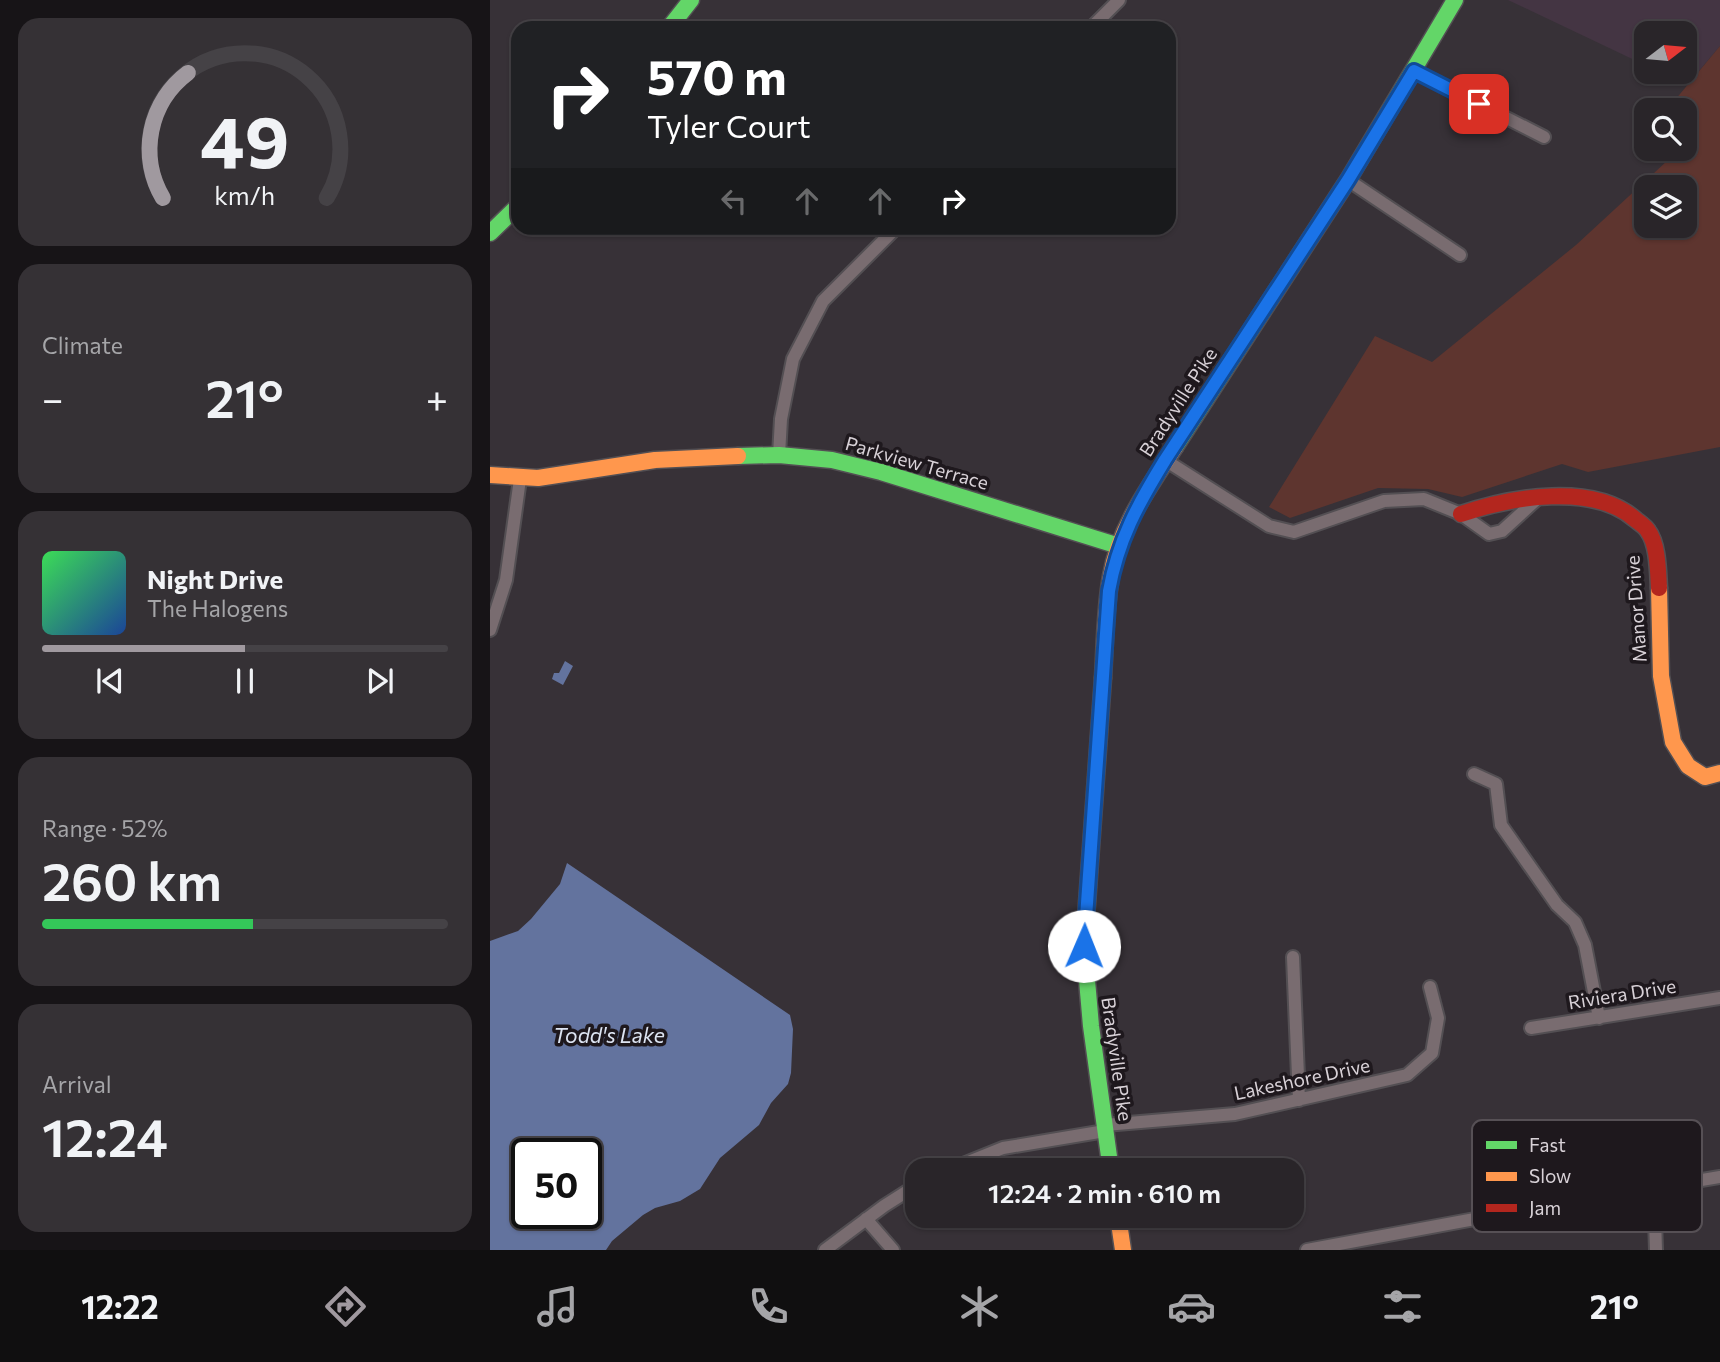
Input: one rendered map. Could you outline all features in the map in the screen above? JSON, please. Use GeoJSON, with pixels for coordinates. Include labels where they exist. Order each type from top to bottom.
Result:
{"type":"FeatureCollection","features":[{"type":"Feature","properties":{"kind":"main road"},"geometry":{"type":"LineString","coordinates":[[674,21],[691,0]]}},
{"type":"Feature","properties":{"kind":"main road","name":"Bradyville Pike"},"geometry":{"type":"LineString","coordinates":[[1109,1158],[1086,984],[1084,920],[1108,602],[1119,546],[1139,502],[1348,180],[1455,0]]}},
{"type":"Feature","properties":{"kind":"main road"},"geometry":{"type":"LineString","coordinates":[[490,233],[511,213]]}},
{"type":"Feature","properties":{"kind":"main road","name":"Parkview Terrace"},"geometry":{"type":"LineString","coordinates":[[490,475],[520,479],[538,478],[682,457],[779,455],[832,460],[881,472],[1119,546]]}},
{"type":"Feature","properties":{"kind":"main road","name":"Manor Drive"},"geometry":{"type":"LineString","coordinates":[[1461,514],[1516,499],[1586,497],[1624,509],[1649,531],[1658,562],[1661,676],[1673,742],[1688,766],[1705,777],[1720,773]]}},
{"type":"Feature","properties":{"kind":"main road"},"geometry":{"type":"LineString","coordinates":[[1120,1228],[1123,1250]]}},
{"type":"Feature","properties":{"kind":"street"},"geometry":{"type":"LineString","coordinates":[[1098,21],[1119,0]]}},
{"type":"Feature","properties":{"kind":"street"},"geometry":{"type":"LineString","coordinates":[[1414,71],[1544,137]]}},
{"type":"Feature","properties":{"kind":"street"},"geometry":{"type":"LineString","coordinates":[[1348,180],[1460,255]]}},
{"type":"Feature","properties":{"kind":"street"},"geometry":{"type":"LineString","coordinates":[[779,455],[781,419],[793,359],[823,301],[889,235]]}},
{"type":"Feature","properties":{"kind":"street"},"geometry":{"type":"LineString","coordinates":[[1165,460],[1269,526],[1294,533],[1384,501],[1424,499],[1461,514],[1489,534],[1502,531],[1537,499]]}},
{"type":"Feature","properties":{"kind":"street"},"geometry":{"type":"LineString","coordinates":[[490,630],[506,580],[520,479]]}},
{"type":"Feature","properties":{"kind":"street"},"geometry":{"type":"LineString","coordinates":[[1474,774],[1496,784],[1501,825],[1557,905],[1575,922],[1585,945],[1599,1018]]}},
{"type":"Feature","properties":{"kind":"street"},"geometry":{"type":"LineString","coordinates":[[1293,957],[1299,1100]]}},
{"type":"Feature","properties":{"kind":"street","name":"Lakeshore Drive"},"geometry":{"type":"LineString","coordinates":[[976,1158],[1014,1146],[1105,1128],[1235,1114],[1407,1075],[1432,1053],[1438,1018],[1430,987]]}},
{"type":"Feature","properties":{"kind":"street","name":"Riviera Drive"},"geometry":{"type":"LineString","coordinates":[[1531,1028],[1720,998]]}},
{"type":"Feature","properties":{"kind":"street"},"geometry":{"type":"LineString","coordinates":[[1702,1180],[1720,1177]]}},
{"type":"Feature","properties":{"kind":"street"},"geometry":{"type":"LineString","coordinates":[[825,1250],[905,1193]]}},
{"type":"Feature","properties":{"kind":"street"},"geometry":{"type":"LineString","coordinates":[[866,1219],[893,1250]]}},
{"type":"Feature","properties":{"kind":"street"},"geometry":{"type":"LineString","coordinates":[[1307,1250],[1362,1244],[1472,1223]]}},
{"type":"Feature","properties":{"kind":"street"},"geometry":{"type":"LineString","coordinates":[[1655,1232],[1656,1250]]}},
{"type":"Feature","properties":{"kind":"shaded area"},"geometry":{"type":"Polygon","coordinates":[[[1508,0],[1720,0],[1720,46],[1698,72],[1698,21],[1634,21],[1634,60],[1508,0]]]}},
{"type":"Feature","properties":{"kind":"shaded area"},"geometry":{"type":"Polygon","coordinates":[[[1720,46],[1720,447],[1588,472],[1562,464],[1462,497],[1428,489],[1378,488],[1290,518],[1269,507],[1375,336],[1432,362],[1576,245],[1634,191],[1634,238],[1697,238],[1697,175],[1652,175],[1667,161],[1697,161],[1697,98],[1677,98],[1688,84],[1698,84],[1698,72],[1720,46]]]}},
{"type":"Feature","properties":{"kind":"water"},"geometry":{"type":"Polygon","coordinates":[[[565,661],[573,666],[563,685],[552,679],[554,673],[559,673],[565,661]]]}},
{"type":"Feature","properties":{"kind":"water","name":"Todd's Lake"},"geometry":{"type":"Polygon","coordinates":[[[567,863],[790,1015],[793,1029],[788,1084],[771,1103],[759,1125],[720,1158],[700,1189],[680,1201],[655,1208],[643,1215],[612,1241],[606,1250],[490,1250],[490,941],[518,931],[560,884],[567,863]]]}},
{"type":"Feature","properties":{"kind":"traffic: fast"},"geometry":{"type":"LineString","coordinates":[[674,21],[691,0]]}},
{"type":"Feature","properties":{"kind":"traffic: fast"},"geometry":{"type":"LineString","coordinates":[[1175,447],[1348,180],[1455,0]]}},
{"type":"Feature","properties":{"kind":"traffic: fast"},"geometry":{"type":"LineString","coordinates":[[490,233],[511,213]]}},
{"type":"Feature","properties":{"kind":"traffic: fast"},"geometry":{"type":"LineString","coordinates":[[738,456],[779,455],[832,460],[881,472],[1119,546]]}},
{"type":"Feature","properties":{"kind":"traffic: fast"},"geometry":{"type":"LineString","coordinates":[[1103,678],[1084,946],[1091,1026],[1109,1158]]}},
{"type":"Feature","properties":{"kind":"traffic: slow"},"geometry":{"type":"LineString","coordinates":[[1103,678],[1108,601],[1115,558],[1136,508],[1175,447]]}},
{"type":"Feature","properties":{"kind":"traffic: slow"},"geometry":{"type":"LineString","coordinates":[[490,475],[538,478],[655,460],[738,456]]}},
{"type":"Feature","properties":{"kind":"traffic: slow"},"geometry":{"type":"LineString","coordinates":[[1659,588],[1661,676],[1673,742],[1688,766],[1705,777],[1720,773]]}},
{"type":"Feature","properties":{"kind":"traffic: slow"},"geometry":{"type":"LineString","coordinates":[[1120,1228],[1123,1250]]}},
{"type":"Feature","properties":{"kind":"traffic: jam"},"geometry":{"type":"LineString","coordinates":[[1461,514],[1504,502],[1552,496],[1598,501],[1618,508],[1643,525],[1651,537],[1657,558],[1659,588]]}},
{"type":"Feature","properties":{"kind":"route"},"geometry":{"type":"LineString","coordinates":[[1084,946],[1085,900],[1109,591],[1123,534],[1165,460],[1348,180],[1414,71],[1479,104]]}}]}
